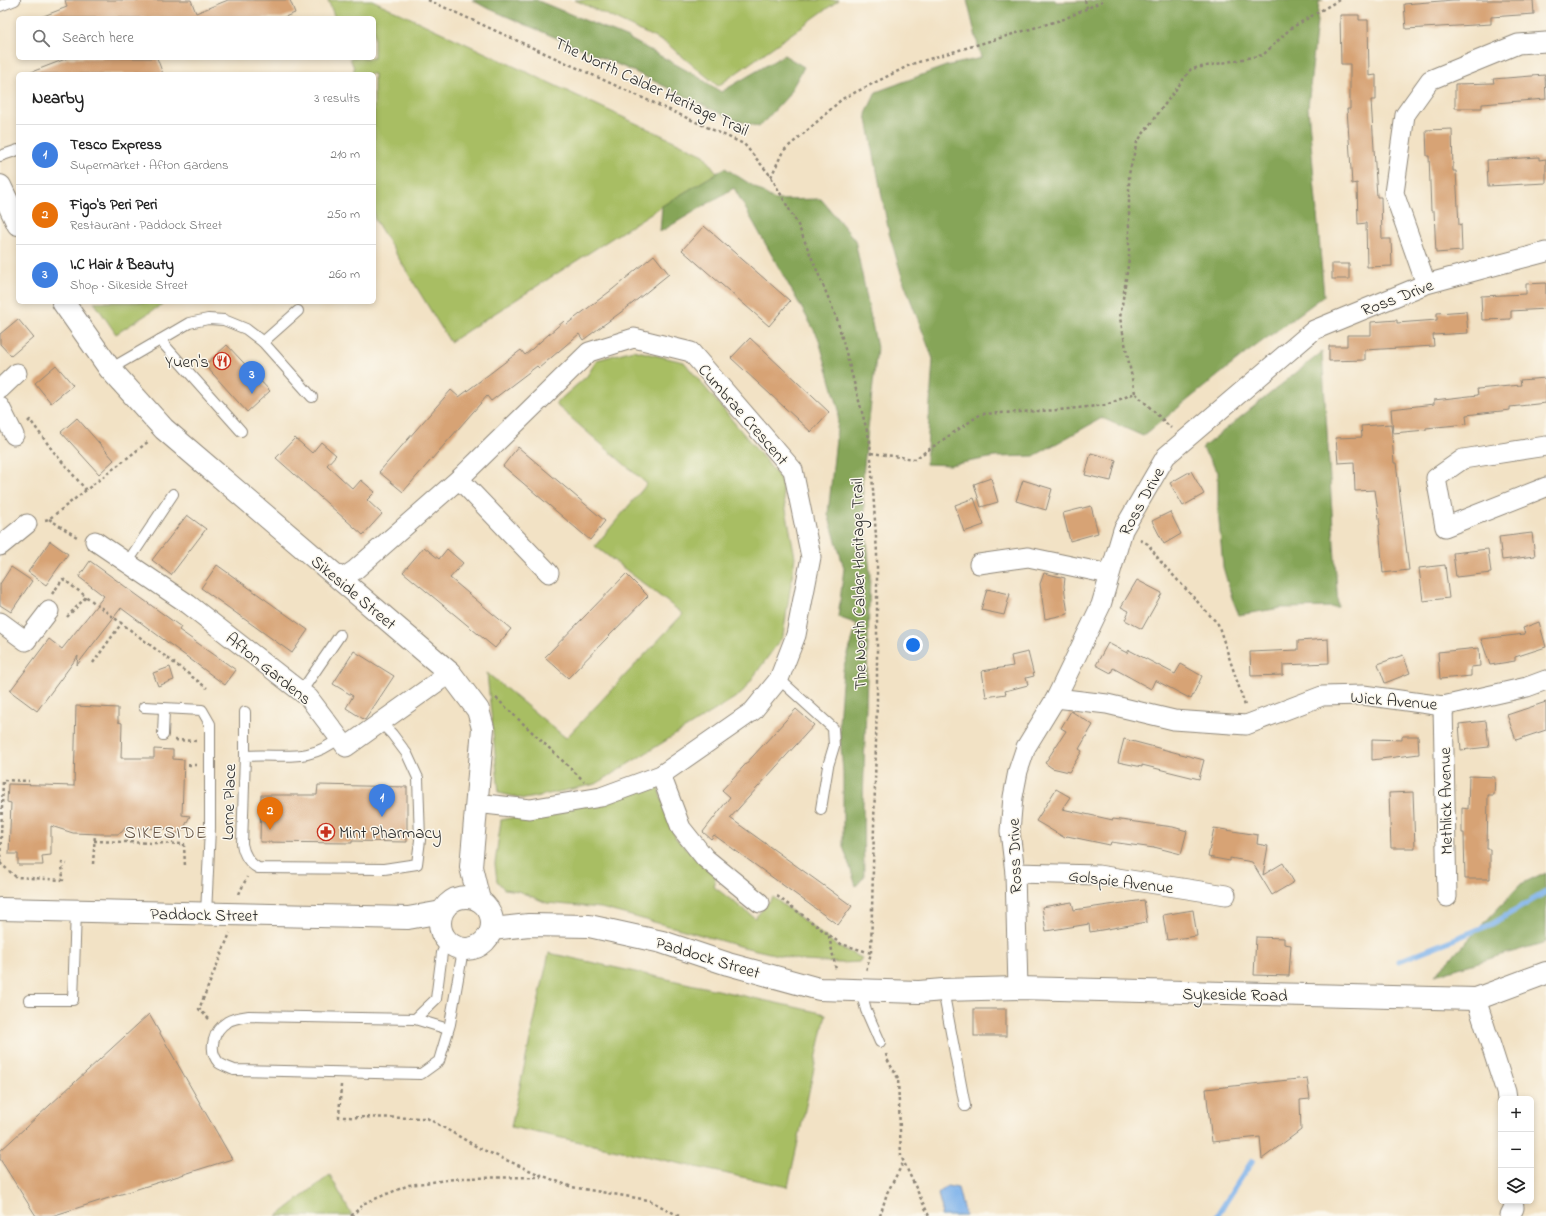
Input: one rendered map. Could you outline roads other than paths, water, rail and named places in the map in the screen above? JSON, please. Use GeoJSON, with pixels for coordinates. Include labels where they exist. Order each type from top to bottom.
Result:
{"type":"FeatureCollection","features":[{"type":"Feature","properties":{"kind":"street"},"geometry":{"type":"LineString","coordinates":[[1426,284],[1394,193],[1404,115],[1430,80],[1518,44],[1546,42]]}},
{"type":"Feature","properties":{"kind":"street"},"geometry":{"type":"LineString","coordinates":[[0,186],[16,220]]}},
{"type":"Feature","properties":{"kind":"street","name":"Ross Drive"},"geometry":{"type":"LineString","coordinates":[[1018,988],[1015,873],[1010,832],[1013,797],[1018,771],[1026,747],[1056,698],[1100,605],[1123,530],[1166,456],[1314,330],[1426,284],[1546,252]]}},
{"type":"Feature","properties":{"kind":"street","name":"Sikeside Street"},"geometry":{"type":"LineString","coordinates":[[65,304],[110,369],[164,429],[450,673],[478,710],[483,728],[471,868],[450,927]]}},
{"type":"Feature","properties":{"kind":"street","name":"Cumbrae Crescent"},"geometry":{"type":"LineString","coordinates":[[340,580],[355,570],[459,479],[589,352],[634,338],[691,352],[793,470],[811,557],[796,635],[779,680],[753,711],[661,775],[601,797],[530,809],[476,803]]}},
{"type":"Feature","properties":{"kind":"street"},"geometry":{"type":"LineString","coordinates":[[0,389],[17,373]]}},
{"type":"Feature","properties":{"kind":"street"},"geometry":{"type":"LineString","coordinates":[[0,407],[14,434]]}},
{"type":"Feature","properties":{"kind":"street"},"geometry":{"type":"LineString","coordinates":[[1546,446],[1463,459],[1436,478],[1445,527],[1546,487]]}},
{"type":"Feature","properties":{"kind":"street"},"geometry":{"type":"LineString","coordinates":[[459,479],[549,573]]}},
{"type":"Feature","properties":{"kind":"street"},"geometry":{"type":"LineString","coordinates":[[1,544],[27,524]]}},
{"type":"Feature","properties":{"kind":"street","name":"Afton Gardens"},"geometry":{"type":"LineString","coordinates":[[95,541],[188,604],[309,698],[339,738]]}},
{"type":"Feature","properties":{"kind":"street"},"geometry":{"type":"LineString","coordinates":[[979,564],[1028,558],[1109,574]]}},
{"type":"Feature","properties":{"kind":"street"},"geometry":{"type":"LineString","coordinates":[[0,622],[26,641],[49,611]]}},
{"type":"Feature","properties":{"kind":"street"},"geometry":{"type":"LineString","coordinates":[[339,738],[346,747],[450,673]]}},
{"type":"Feature","properties":{"kind":"street","name":"Wick Avenue"},"geometry":{"type":"LineString","coordinates":[[1056,698],[1107,704],[1174,720],[1246,726],[1322,696],[1363,695],[1443,706],[1527,687],[1546,680]]}},
{"type":"Feature","properties":{"kind":"street","name":"Methlick Avenue"},"geometry":{"type":"LineString","coordinates":[[1443,706],[1447,897]]}},
{"type":"Feature","properties":{"kind":"street"},"geometry":{"type":"LineString","coordinates":[[661,775],[681,828],[705,858],[760,903]]}},
{"type":"Feature","properties":{"kind":"street","name":"Sikeside Street"},"geometry":{"type":"LineString","coordinates":[[471,868],[487,915]]}},
{"type":"Feature","properties":{"kind":"street","name":"Golspie Avenue"},"geometry":{"type":"LineString","coordinates":[[1015,873],[1098,875],[1226,895]]}},
{"type":"Feature","properties":{"kind":"street","name":"Paddock Street"},"geometry":{"type":"LineString","coordinates":[[0,909],[408,918],[450,927],[464,897],[473,898],[487,915],[529,925],[589,926],[662,942],[728,964],[819,989],[919,992]]}},
{"type":"Feature","properties":{"kind":"street"},"geometry":{"type":"LineString","coordinates":[[450,927],[478,947],[486,941],[487,915]]}},
{"type":"Feature","properties":{"kind":"street","name":"Sykeside Road"},"geometry":{"type":"LineString","coordinates":[[919,992],[1018,988],[1476,999],[1546,973]]}},
{"type":"Feature","properties":{"kind":"street"},"geometry":{"type":"LineString","coordinates":[[1476,999],[1506,1096]]}},
{"type":"Feature","properties":{"kind":"street"},"geometry":{"type":"LineString","coordinates":[[1510,1216],[1514,1208],[1513,1204]]}},
{"type":"Feature","properties":{"kind":"lane"},"geometry":{"type":"LineString","coordinates":[[0,6],[15,0]]}},
{"type":"Feature","properties":{"kind":"lane"},"geometry":{"type":"LineString","coordinates":[[0,156],[16,151]]}},
{"type":"Feature","properties":{"kind":"lane"},"geometry":{"type":"LineString","coordinates":[[263,342],[298,311]]}},
{"type":"Feature","properties":{"kind":"lane"},"geometry":{"type":"LineString","coordinates":[[110,369],[189,323],[208,319],[224,320],[246,329],[263,342],[312,397]]}},
{"type":"Feature","properties":{"kind":"lane"},"geometry":{"type":"LineString","coordinates":[[160,340],[242,431]]}},
{"type":"Feature","properties":{"kind":"lane"},"geometry":{"type":"LineString","coordinates":[[127,563],[173,494]]}},
{"type":"Feature","properties":{"kind":"lane"},"geometry":{"type":"LineString","coordinates":[[301,692],[340,635]]}},
{"type":"Feature","properties":{"kind":"lane"},"geometry":{"type":"LineString","coordinates":[[779,680],[833,728],[834,746],[828,766],[821,809]]}},
{"type":"Feature","properties":{"kind":"lane"},"geometry":{"type":"LineString","coordinates":[[144,707],[202,710],[210,724],[210,828],[206,914]]}},
{"type":"Feature","properties":{"kind":"lane"},"geometry":{"type":"LineString","coordinates":[[163,736],[164,709]]}},
{"type":"Feature","properties":{"kind":"lane"},"geometry":{"type":"LineString","coordinates":[[245,712],[245,756]]}},
{"type":"Feature","properties":{"kind":"lane","name":"Lorne Place"},"geometry":{"type":"LineString","coordinates":[[339,738],[328,747],[315,753],[302,756],[245,756],[242,844],[243,853],[252,865],[258,868],[384,869],[417,864],[420,840],[418,778],[407,754],[392,734],[381,723]]}},
{"type":"Feature","properties":{"kind":"lane"},"geometry":{"type":"LineString","coordinates":[[29,1000],[73,1000],[76,910]]}},
{"type":"Feature","properties":{"kind":"lane"},"geometry":{"type":"LineString","coordinates":[[415,1019],[436,999],[442,954],[450,927]]}},
{"type":"Feature","properties":{"kind":"lane"},"geometry":{"type":"LineString","coordinates":[[448,1029],[415,1019],[249,1016],[229,1021],[218,1028],[213,1041],[214,1052],[220,1063],[234,1070],[421,1074],[439,1061],[448,1029],[450,927]]}},
{"type":"Feature","properties":{"kind":"lane"},"geometry":{"type":"LineString","coordinates":[[943,990],[965,1106]]}},
{"type":"Feature","properties":{"kind":"lane"},"geometry":{"type":"LineString","coordinates":[[851,991],[866,1010],[880,1042]]}},
{"type":"Feature","properties":{"kind":"water"},"geometry":{"type":"Polygon","coordinates":[[[947,1186],[958,1188],[965,1216],[941,1216],[942,1209],[938,1194],[947,1186]]]}},
{"type":"Feature","properties":{"kind":"waterway"},"geometry":{"type":"LineString","coordinates":[[1399,961],[1492,924],[1546,892]]}},
{"type":"Feature","properties":{"kind":"waterway"},"geometry":{"type":"LineString","coordinates":[[1217,1216],[1252,1161]]}},
{"type":"Feature","properties":{"kind":"place","name":"Yuen's"},"geometry":{"type":"Point","coordinates":[222,361]}},
{"type":"Feature","properties":{"kind":"place","name":"I.C Hair & Beauty"},"geometry":{"type":"Point","coordinates":[252,394]}},
{"type":"Feature","properties":{"kind":"place","name":"Tesco Express"},"geometry":{"type":"Point","coordinates":[382,817]}},
{"type":"Feature","properties":{"kind":"place","name":"Figo's Peri Peri"},"geometry":{"type":"Point","coordinates":[270,830]}},
{"type":"Feature","properties":{"kind":"place","name":"Mint Pharmacy"},"geometry":{"type":"Point","coordinates":[326,832]}},
{"type":"Feature","properties":{"kind":"district","name":"SIKESIDE"},"geometry":{"type":"Point","coordinates":[166,832]}}]}
